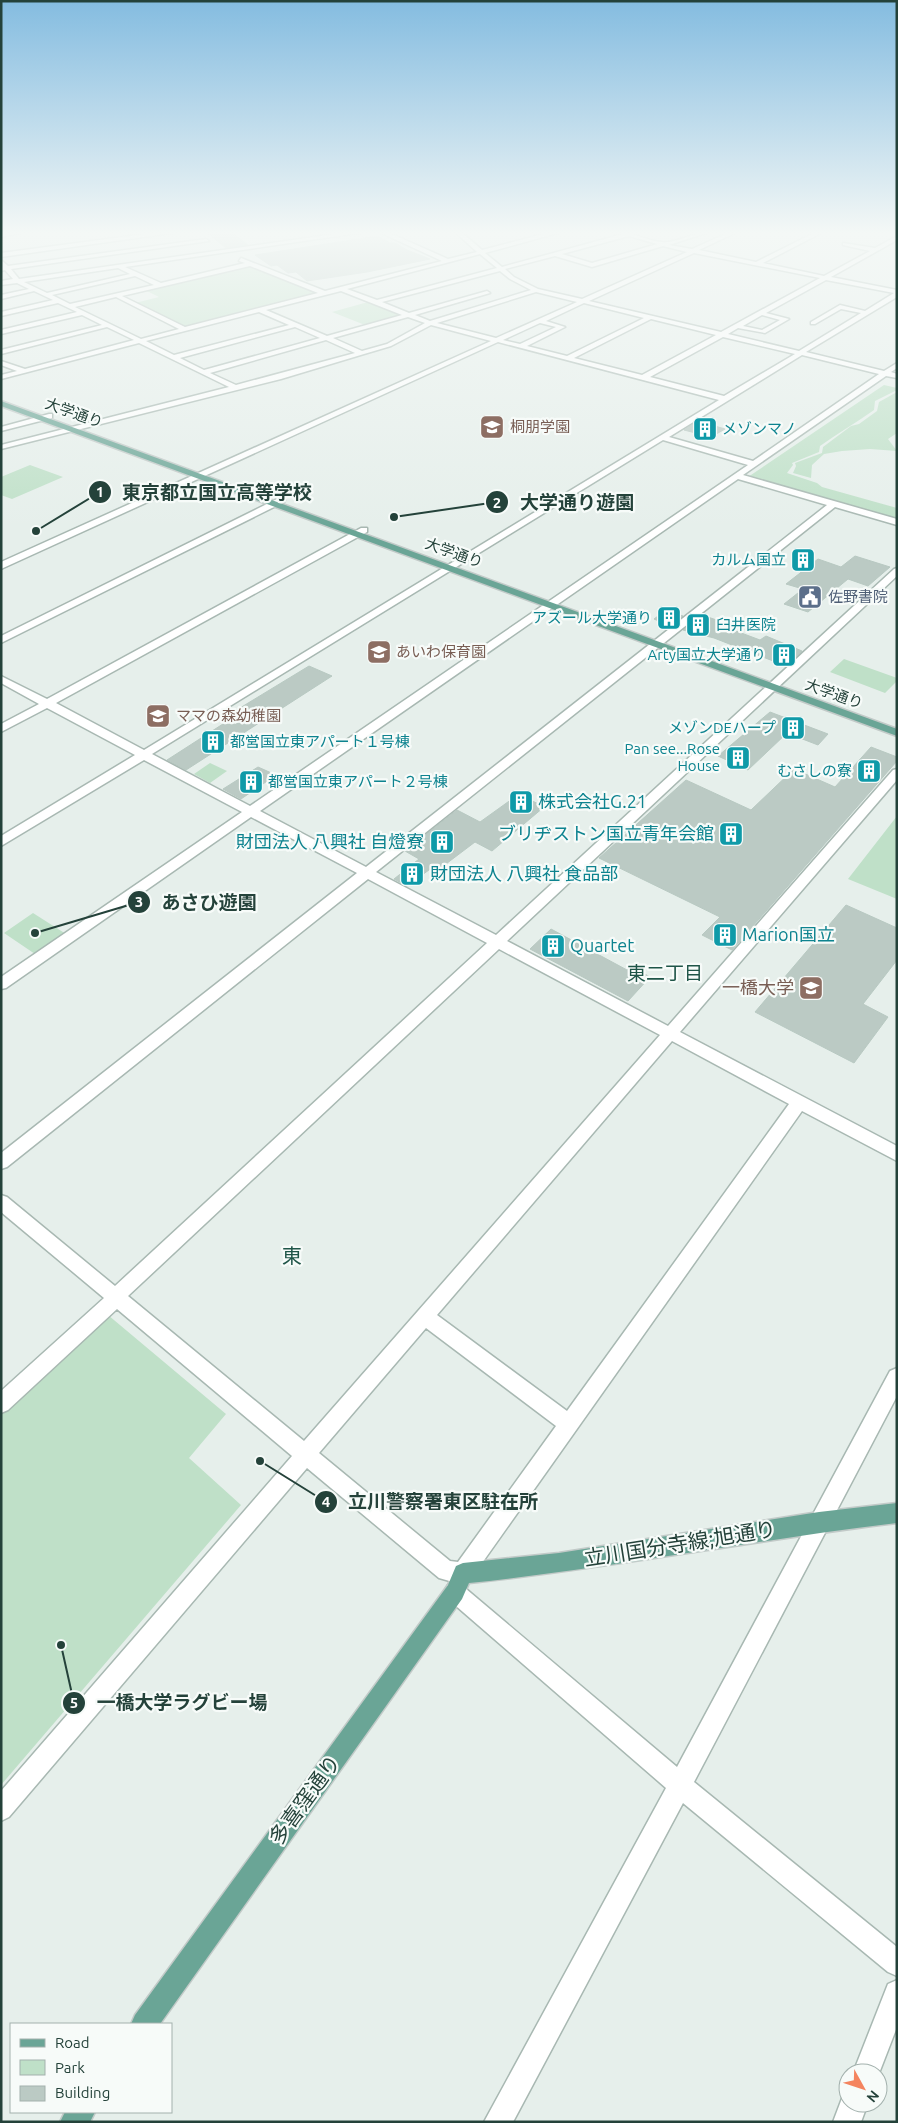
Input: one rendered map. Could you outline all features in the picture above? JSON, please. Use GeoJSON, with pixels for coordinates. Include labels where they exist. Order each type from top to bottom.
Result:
{"type":"FeatureCollection","features":[{"type":"Feature","properties":{"kind":"main road","name":"大学通り"},"geometry":{"type":"LineString","coordinates":[[1,399],[552,603],[897,726]]}},
{"type":"Feature","properties":{"kind":"main road","name":"大学通り"},"geometry":{"type":"LineString","coordinates":[[1,402],[46,417]]}},
{"type":"Feature","properties":{"kind":"main road","name":"大学通り"},"geometry":{"type":"LineString","coordinates":[[775,684],[897,733]]}},
{"type":"Feature","properties":{"kind":"main road","name":"立川国分寺線;旭通り"},"geometry":{"type":"LineString","coordinates":[[459,1582],[559,1563],[819,1522],[897,1513]]}},
{"type":"Feature","properties":{"kind":"main road","name":"多喜窪通り"},"geometry":{"type":"LineString","coordinates":[[145,2023],[459,1582]]}},
{"type":"Feature","properties":{"kind":"street"},"geometry":{"type":"LineString","coordinates":[[1,352],[88,330]]}},
{"type":"Feature","properties":{"kind":"street"},"geometry":{"type":"LineString","coordinates":[[118,330],[234,388]]}},
{"type":"Feature","properties":{"kind":"street"},"geometry":{"type":"LineString","coordinates":[[1,377],[180,330]]}},
{"type":"Feature","properties":{"kind":"street"},"geometry":{"type":"LineString","coordinates":[[174,358],[273,330]]}},
{"type":"Feature","properties":{"kind":"street"},"geometry":{"type":"LineString","coordinates":[[309,330],[362,353]]}},
{"type":"Feature","properties":{"kind":"street"},"geometry":{"type":"LineString","coordinates":[[204,372],[356,330]]}},
{"type":"Feature","properties":{"kind":"street"},"geometry":{"type":"LineString","coordinates":[[1,449],[278,377],[293,382],[362,353],[389,344],[416,330]]}},
{"type":"Feature","properties":{"kind":"street"},"geometry":{"type":"LineString","coordinates":[[458,330],[726,399]]}},
{"type":"Feature","properties":{"kind":"street"},"geometry":{"type":"LineString","coordinates":[[1,566],[520,330]]}},
{"type":"Feature","properties":{"kind":"street"},"geometry":{"type":"LineString","coordinates":[[521,346],[555,330]]}},
{"type":"Feature","properties":{"kind":"street"},"geometry":{"type":"LineString","coordinates":[[568,358],[625,330]]}},
{"type":"Feature","properties":{"kind":"street"},"geometry":{"type":"LineString","coordinates":[[700,330],[897,376]]}},
{"type":"Feature","properties":{"kind":"street"},"geometry":{"type":"LineString","coordinates":[[643,378],[729,330]]}},
{"type":"Feature","properties":{"kind":"street"},"geometry":{"type":"LineString","coordinates":[[754,330],[763,332],[766,330]]}},
{"type":"Feature","properties":{"kind":"street"},"geometry":{"type":"LineString","coordinates":[[1,842],[800,354],[835,330]]}},
{"type":"Feature","properties":{"kind":"street"},"geometry":{"type":"LineString","coordinates":[[1,363],[25,371]]}},
{"type":"Feature","properties":{"kind":"street"},"geometry":{"type":"LineString","coordinates":[[1,984],[897,365]]}},
{"type":"Feature","properties":{"kind":"street"},"geometry":{"type":"LineString","coordinates":[[1,429],[46,417]]}},
{"type":"Feature","properties":{"kind":"street"},"geometry":{"type":"LineString","coordinates":[[663,438],[754,464]]}},
{"type":"Feature","properties":{"kind":"street"},"geometry":{"type":"LineString","coordinates":[[736,476],[897,522]]}},
{"type":"Feature","properties":{"kind":"street"},"geometry":{"type":"LineString","coordinates":[[1,640],[278,502]]}},
{"type":"Feature","properties":{"kind":"street"},"geometry":{"type":"LineString","coordinates":[[1,1162],[833,504]]}},
{"type":"Feature","properties":{"kind":"street"},"geometry":{"type":"LineString","coordinates":[[1,729],[360,532]]}},
{"type":"Feature","properties":{"kind":"street"},"geometry":{"type":"LineString","coordinates":[[1,1404],[107,1308],[115,1297],[897,571]]}},
{"type":"Feature","properties":{"kind":"street"},"geometry":{"type":"LineString","coordinates":[[1,679],[672,1033],[897,1154]]}},
{"type":"Feature","properties":{"kind":"street"},"geometry":{"type":"LineString","coordinates":[[1,1809],[897,772]]}},
{"type":"Feature","properties":{"kind":"street"},"geometry":{"type":"LineString","coordinates":[[459,1582],[569,1424],[799,1103]]}},
{"type":"Feature","properties":{"kind":"street"},"geometry":{"type":"LineString","coordinates":[[1,1202],[459,1582],[566,1689],[897,1963]]}},
{"type":"Feature","properties":{"kind":"street"},"geometry":{"type":"LineString","coordinates":[[425,1316],[569,1424]]}},
{"type":"Feature","properties":{"kind":"street"},"geometry":{"type":"LineString","coordinates":[[498,2122],[897,1377]]}},
{"type":"Feature","properties":{"kind":"street"},"geometry":{"type":"LineString","coordinates":[[870,2063],[897,1993]]}},
{"type":"Feature","properties":{"kind":"green space"},"geometry":{"type":"Polygon","coordinates":[[[884,385],[897,388],[897,390],[875,401],[874,410],[820,446],[819,452],[792,463],[793,465],[787,473],[817,483],[822,487],[897,508],[897,521],[748,477],[884,385]]]}},
{"type":"Feature","properties":{"kind":"green space"},"geometry":{"type":"Polygon","coordinates":[[[897,392],[897,433],[888,439],[897,451],[870,449],[824,454],[812,465],[811,478],[793,473],[796,466],[795,463],[822,453],[823,447],[851,426],[859,424],[877,411],[879,402],[897,392]]]}},
{"type":"Feature","properties":{"kind":"green space"},"geometry":{"type":"Polygon","coordinates":[[[30,465],[63,477],[12,499],[1,495],[1,477],[30,465]]]}},
{"type":"Feature","properties":{"kind":"green space"},"geometry":{"type":"Polygon","coordinates":[[[844,659],[897,678],[897,681],[885,693],[830,672],[844,659]]]}},
{"type":"Feature","properties":{"kind":"green space"},"geometry":{"type":"Polygon","coordinates":[[[210,763],[227,771],[210,783],[194,774],[210,763]]]}},
{"type":"Feature","properties":{"kind":"green space"},"geometry":{"type":"Polygon","coordinates":[[[897,816],[897,899],[848,879],[897,816]]]}},
{"type":"Feature","properties":{"kind":"green space"},"geometry":{"type":"Polygon","coordinates":[[[33,913],[66,934],[35,954],[4,933],[33,913]]]}},
{"type":"Feature","properties":{"kind":"green space"},"geometry":{"type":"Polygon","coordinates":[[[108,1315],[226,1414],[189,1458],[241,1505],[1,1785],[1,1414],[108,1315]]]}},
{"type":"Feature","properties":{"kind":"building","name":"メゾンマノ"},"geometry":{"type":"Polygon","coordinates":[[[698,421],[725,429],[711,437],[684,430],[698,421]]]}},
{"type":"Feature","properties":{"kind":"building"},"geometry":{"type":"Polygon","coordinates":[[[855,556],[890,567],[868,586],[848,579],[808,612],[784,604],[803,589],[786,584],[818,559],[841,567],[855,556]]]}},
{"type":"Feature","properties":{"kind":"building","name":"アズール大学通り"},"geometry":{"type":"Polygon","coordinates":[[[666,610],[683,616],[670,626],[654,619],[666,610]]]}},
{"type":"Feature","properties":{"kind":"building"},"geometry":{"type":"Polygon","coordinates":[[[702,615],[731,625],[728,628],[760,640],[766,636],[802,651],[786,666],[714,638],[683,630],[702,615]]]}},
{"type":"Feature","properties":{"kind":"building"},"geometry":{"type":"Polygon","coordinates":[[[309,666],[332,676],[186,770],[167,760],[240,713],[235,711],[309,666]]]}},
{"type":"Feature","properties":{"kind":"building"},"geometry":{"type":"Polygon","coordinates":[[[770,712],[828,734],[818,745],[787,733],[748,770],[718,756],[770,712]]]}},
{"type":"Feature","properties":{"kind":"building","name":"ブリヂストン国立青年会館"},"geometry":{"type":"Polygon","coordinates":[[[871,747],[897,757],[897,761],[732,950],[702,935],[720,917],[599,858],[686,780],[751,810],[794,769],[835,787],[871,747]]]}},
{"type":"Feature","properties":{"kind":"building","name":"都営国立東アパート２号棟"},"geometry":{"type":"Polygon","coordinates":[[[258,767],[276,775],[241,799],[223,789],[258,767]]]}},
{"type":"Feature","properties":{"kind":"building"},"geometry":{"type":"Polygon","coordinates":[[[519,794],[544,807],[492,851],[475,842],[438,870],[433,867],[407,886],[394,879],[419,859],[405,851],[457,810],[480,822],[519,794]]]}},
{"type":"Feature","properties":{"kind":"building"},"geometry":{"type":"Polygon","coordinates":[[[846,905],[897,928],[897,960],[863,1004],[888,1017],[854,1063],[755,1012],[846,905]]]}},
{"type":"Feature","properties":{"kind":"building"},"geometry":{"type":"Polygon","coordinates":[[[551,929],[627,970],[631,966],[650,977],[628,1001],[530,949],[551,929]]]}},
{"type":"Feature","properties":{"kind":"place","name":"桐朋学園"},"geometry":{"type":"Point","coordinates":[492,427]}},
{"type":"Feature","properties":{"kind":"place","name":"メゾンマノ"},"geometry":{"type":"Point","coordinates":[705,429]}},
{"type":"Feature","properties":{"kind":"place","name":"大学通り遊園"},"geometry":{"type":"Point","coordinates":[394,517]}},
{"type":"Feature","properties":{"kind":"place","name":"東京都立国立高等学校"},"geometry":{"type":"Point","coordinates":[36,531]}},
{"type":"Feature","properties":{"kind":"place","name":"カルム国立"},"geometry":{"type":"Point","coordinates":[803,560]}},
{"type":"Feature","properties":{"kind":"place","name":"佐野書院"},"geometry":{"type":"Point","coordinates":[810,597]}},
{"type":"Feature","properties":{"kind":"place","name":"アズール大学通り"},"geometry":{"type":"Point","coordinates":[669,618]}},
{"type":"Feature","properties":{"kind":"place","name":"臼井医院"},"geometry":{"type":"Point","coordinates":[698,625]}},
{"type":"Feature","properties":{"kind":"place","name":"あいわ保育園"},"geometry":{"type":"Point","coordinates":[379,652]}},
{"type":"Feature","properties":{"kind":"place","name":"Arty国立大学通り"},"geometry":{"type":"Point","coordinates":[784,655]}},
{"type":"Feature","properties":{"kind":"place","name":"ママの森幼稚園"},"geometry":{"type":"Point","coordinates":[158,716]}},
{"type":"Feature","properties":{"kind":"place","name":"メゾンDEハープ"},"geometry":{"type":"Point","coordinates":[793,728]}},
{"type":"Feature","properties":{"kind":"place","name":"都営国立東アパート１号棟"},"geometry":{"type":"Point","coordinates":[213,742]}},
{"type":"Feature","properties":{"kind":"place","name":"Pan see...Rose House"},"geometry":{"type":"Point","coordinates":[738,758]}},
{"type":"Feature","properties":{"kind":"place","name":"むさしの寮"},"geometry":{"type":"Point","coordinates":[869,771]}},
{"type":"Feature","properties":{"kind":"place","name":"都営国立東アパート２号棟"},"geometry":{"type":"Point","coordinates":[251,782]}},
{"type":"Feature","properties":{"kind":"place","name":"株式会社G.21"},"geometry":{"type":"Point","coordinates":[521,802]}},
{"type":"Feature","properties":{"kind":"place","name":"ブリヂストン国立青年会館"},"geometry":{"type":"Point","coordinates":[731,834]}},
{"type":"Feature","properties":{"kind":"place","name":"財団法人 八興社 自燈寮"},"geometry":{"type":"Point","coordinates":[442,842]}},
{"type":"Feature","properties":{"kind":"place","name":"財団法人 八興社 食品部"},"geometry":{"type":"Point","coordinates":[412,874]}},
{"type":"Feature","properties":{"kind":"place","name":"あさひ遊園"},"geometry":{"type":"Point","coordinates":[35,933]}},
{"type":"Feature","properties":{"kind":"place","name":"Marion国立"},"geometry":{"type":"Point","coordinates":[725,935]}},
{"type":"Feature","properties":{"kind":"place","name":"Quartet"},"geometry":{"type":"Point","coordinates":[553,946]}},
{"type":"Feature","properties":{"kind":"place","name":"一橋大学"},"geometry":{"type":"Point","coordinates":[811,988]}},
{"type":"Feature","properties":{"kind":"place","name":"立川警察署東区駐在所"},"geometry":{"type":"Point","coordinates":[260,1461]}},
{"type":"Feature","properties":{"kind":"place","name":"一橋大学ラグビー場"},"geometry":{"type":"Point","coordinates":[61,1645]}},
{"type":"Feature","properties":{"kind":"district","name":"東二丁目"},"geometry":{"type":"Point","coordinates":[665,973]}},
{"type":"Feature","properties":{"kind":"district","name":"東"},"geometry":{"type":"Point","coordinates":[292,1256]}}]}
